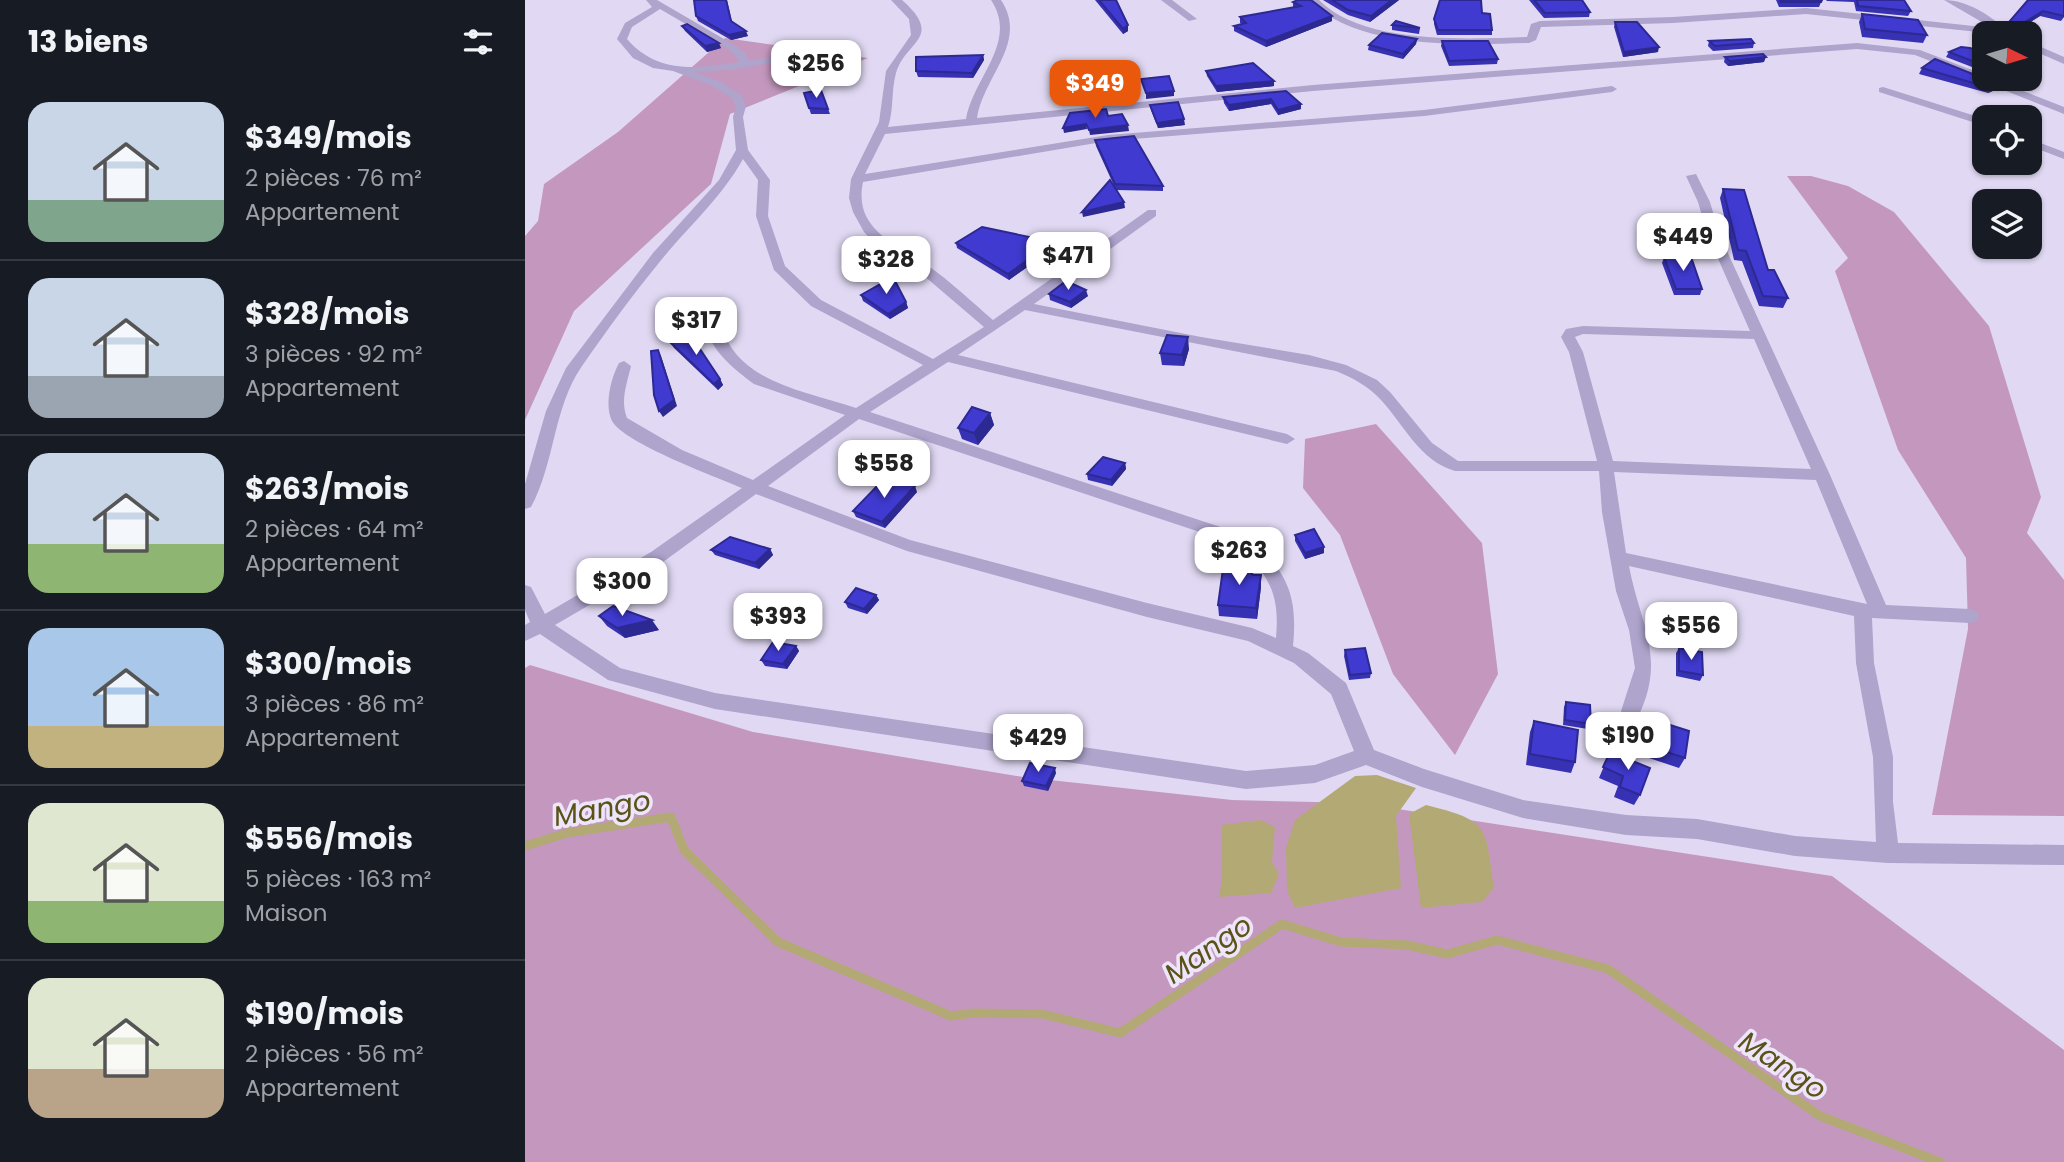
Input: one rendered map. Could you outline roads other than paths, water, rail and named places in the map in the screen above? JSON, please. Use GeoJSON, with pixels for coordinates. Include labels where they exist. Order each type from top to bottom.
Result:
{"type":"FeatureCollection","features":[{"type":"Feature","properties":{"kind":"street"},"geometry":{"type":"LineString","coordinates":[[651,0],[733,48],[746,64]]}},
{"type":"Feature","properties":{"kind":"street"},"geometry":{"type":"LineString","coordinates":[[651,0],[658,7],[628,25],[622,39],[628,51],[652,64],[699,71],[808,53]]}},
{"type":"Feature","properties":{"kind":"street"},"geometry":{"type":"LineString","coordinates":[[896,0],[915,20],[917,33],[912,44],[895,64],[888,84],[881,131],[857,179],[857,206],[868,230],[888,249],[927,270],[993,327]]}},
{"type":"Feature","properties":{"kind":"street"},"geometry":{"type":"LineString","coordinates":[[971,122],[972,108],[979,89],[1006,37],[1002,9],[996,0]]}},
{"type":"Feature","properties":{"kind":"street"},"geometry":{"type":"LineString","coordinates":[[1166,0],[1192,19]]}},
{"type":"Feature","properties":{"kind":"street"},"geometry":{"type":"LineString","coordinates":[[1313,0],[1329,15],[1369,28],[1450,40],[1529,40],[1533,38],[1534,26],[1540,24],[1673,20],[1805,11],[1972,29]]}},
{"type":"Feature","properties":{"kind":"street"},"geometry":{"type":"LineString","coordinates":[[1949,0],[1988,21]]}},
{"type":"Feature","properties":{"kind":"street"},"geometry":{"type":"LineString","coordinates":[[881,131],[1095,112],[1313,88],[1857,46],[1917,52],[2064,111]]}},
{"type":"Feature","properties":{"kind":"street"},"geometry":{"type":"LineString","coordinates":[[2042,51],[2064,61]]}},
{"type":"Feature","properties":{"kind":"street"},"geometry":{"type":"LineString","coordinates":[[676,69],[717,84],[737,96],[741,106],[738,117],[742,150],[764,180],[762,216],[779,267],[816,303],[940,361],[1287,439]]}},
{"type":"Feature","properties":{"kind":"street"},"geometry":{"type":"LineString","coordinates":[[857,179],[1108,138],[1424,113],[1612,89]]}},
{"type":"Feature","properties":{"kind":"street"},"geometry":{"type":"LineString","coordinates":[[1883,90],[1972,118]]}},
{"type":"Feature","properties":{"kind":"street"},"geometry":{"type":"LineString","coordinates":[[2042,147],[2064,156]]}},
{"type":"Feature","properties":{"kind":"street"},"geometry":{"type":"LineString","coordinates":[[525,503],[538,473],[554,411],[573,368],[658,256],[724,182],[742,150]]}},
{"type":"Feature","properties":{"kind":"street"},"geometry":{"type":"LineString","coordinates":[[1692,176],[1704,202],[1714,236],[1822,475],[1871,612],[1865,663],[1883,757],[1883,802],[1888,853]]}},
{"type":"Feature","properties":{"kind":"street"},"geometry":{"type":"LineString","coordinates":[[533,630],[657,557],[855,415],[993,327],[1152,213]]}},
{"type":"Feature","properties":{"kind":"street"},"geometry":{"type":"LineString","coordinates":[[1023,306],[1224,346],[1303,358],[1354,373],[1374,384],[1392,400],[1420,442],[1438,459],[1455,466],[1606,466],[1822,475]]}},
{"type":"Feature","properties":{"kind":"street"},"geometry":{"type":"LineString","coordinates":[[712,310],[713,331],[720,345],[733,362],[759,381],[855,415],[1245,541],[1269,565],[1283,588],[1286,621],[1284,649]]}},
{"type":"Feature","properties":{"kind":"street"},"geometry":{"type":"LineString","coordinates":[[1631,711],[1644,668],[1638,630],[1625,591],[1610,512],[1606,466],[1579,364],[1568,337],[1571,332],[1758,335]]}},
{"type":"Feature","properties":{"kind":"street"},"geometry":{"type":"LineString","coordinates":[[624,366],[617,395],[620,421],[676,454],[907,545],[1134,607],[1252,635],[1284,649],[1301,658],[1339,689],[1366,756]]}},
{"type":"Feature","properties":{"kind":"street"},"geometry":{"type":"LineString","coordinates":[[1619,558],[1871,612],[1970,615]]}},
{"type":"Feature","properties":{"kind":"street"},"geometry":{"type":"LineString","coordinates":[[525,592],[533,630],[615,674],[715,701],[1246,780],[1315,774],[1366,756],[1422,778],[1523,809],[1626,825],[1697,829],[1795,846],[1888,853],[2064,855]]}},
{"type":"Feature","properties":{"kind":"waterway","name":"Mango"},"geometry":{"type":"LineString","coordinates":[[525,846],[567,833],[671,817],[684,850],[778,942],[951,1016],[974,1013],[1042,1014],[1120,1033],[1282,924],[1341,942],[1407,945],[1447,954],[1497,940],[1608,969],[1820,1116],[1940,1162]]}}]}
